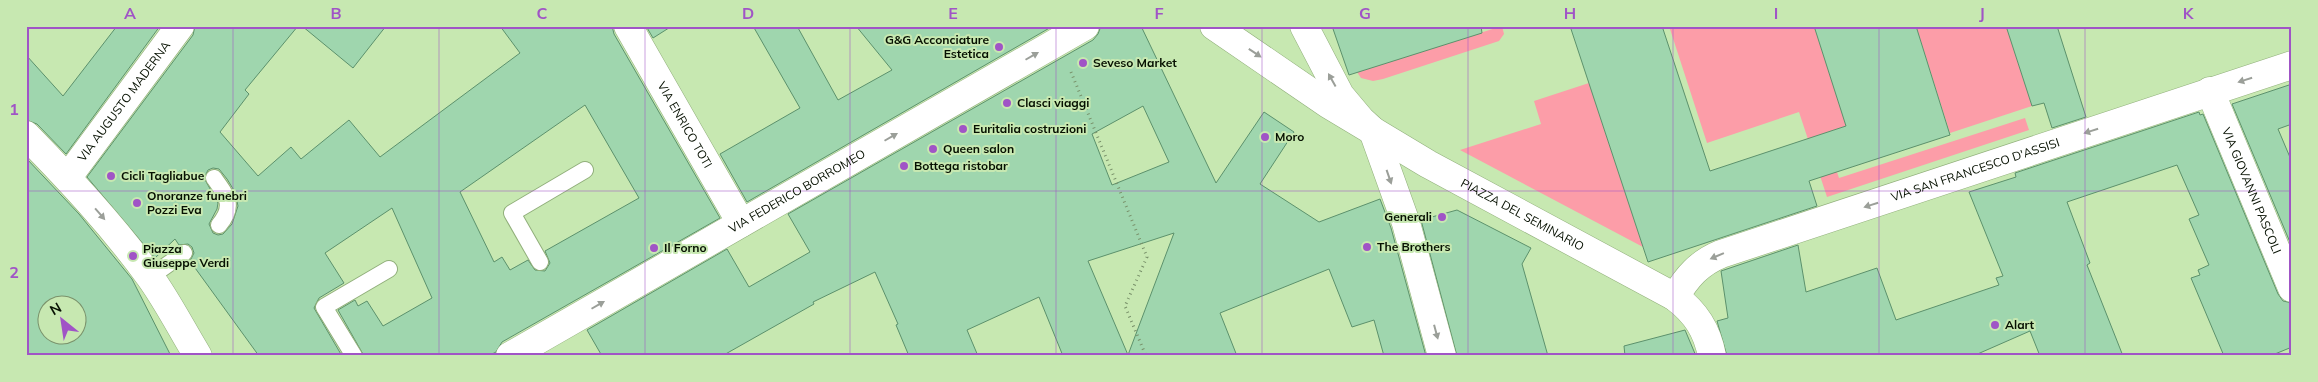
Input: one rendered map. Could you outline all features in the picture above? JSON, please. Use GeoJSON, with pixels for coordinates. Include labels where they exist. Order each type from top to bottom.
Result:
{"type":"FeatureCollection","features":[{"type":"Feature","properties":{"kind":"street","name":"VIA AUGUSTO MADERNA"},"geometry":{"type":"LineString","coordinates":[[68,177],[180,26]]}},
{"type":"Feature","properties":{"kind":"street","name":"VIA ENRICO TOTI"},"geometry":{"type":"LineString","coordinates":[[628,26],[741,223]]}},
{"type":"Feature","properties":{"kind":"street","name":"VIA FEDERICO BORROMEO"},"geometry":{"type":"LineString","coordinates":[[510,356],[570,313],[741,223],[983,75],[1085,26]]}},
{"type":"Feature","properties":{"kind":"street","name":"PIAZZA DEL SEMINARIO"},"geometry":{"type":"LineString","coordinates":[[1215,26],[1232,29],[1248,26]]}},
{"type":"Feature","properties":{"kind":"street","name":"PIAZZA DEL SEMINARIO"},"geometry":{"type":"LineString","coordinates":[[1215,26],[1328,104],[1428,164],[1674,297],[1697,318],[1708,338],[1712,356]]}},
{"type":"Feature","properties":{"kind":"street","name":"PIAZZA DEL SEMINARIO"},"geometry":{"type":"LineString","coordinates":[[1304,26],[1340,95],[1373,131]]}},
{"type":"Feature","properties":{"kind":"street","name":"VIA SAN FRANCESCO D'ASSISI"},"geometry":{"type":"LineString","coordinates":[[1674,297],[1690,274],[1704,262],[1722,254],[2292,65]]}},
{"type":"Feature","properties":{"kind":"street","name":"VIA GIOVANNI PASCOLI"},"geometry":{"type":"LineString","coordinates":[[2210,92],[2292,288]]}},
{"type":"Feature","properties":{"kind":"street"},"geometry":{"type":"LineString","coordinates":[[1373,131],[1406,223],[1442,356]]}},
{"type":"Feature","properties":{"kind":"street"},"geometry":{"type":"LineString","coordinates":[[26,135],[68,177],[150,277],[198,356]]}},
{"type":"Feature","properties":{"kind":"lane"},"geometry":{"type":"LineString","coordinates":[[540,262],[512,213],[585,170]]}},
{"type":"Feature","properties":{"kind":"lane"},"geometry":{"type":"LineString","coordinates":[[214,178],[227,198],[229,207],[226,217],[219,225]]}},
{"type":"Feature","properties":{"kind":"lane"},"geometry":{"type":"LineString","coordinates":[[150,277],[184,253]]}},
{"type":"Feature","properties":{"kind":"lane"},"geometry":{"type":"LineString","coordinates":[[354,356],[324,307],[389,268]]}},
{"type":"Feature","properties":{"kind":"path"},"geometry":{"type":"LineString","coordinates":[[1068,65],[1147,257],[1125,306],[1146,356]]}},
{"type":"Feature","properties":{"kind":"shaded area"},"geometry":{"type":"Polygon","coordinates":[[[1502,26],[1504,34],[1499,41],[1383,79],[1373,81],[1361,78],[1357,72],[1502,26]]]}},
{"type":"Feature","properties":{"kind":"shaded area"},"geometry":{"type":"Polygon","coordinates":[[[1669,26],[1814,26],[1857,159],[1835,166],[1839,178],[2025,118],[2029,130],[1827,197],[1799,112],[1707,143],[1669,26]]]}},
{"type":"Feature","properties":{"kind":"shaded area"},"geometry":{"type":"Polygon","coordinates":[[[1916,26],[2006,26],[2032,106],[1950,133],[1916,26]]]}},
{"type":"Feature","properties":{"kind":"shaded area"},"geometry":{"type":"Polygon","coordinates":[[[1589,83],[1643,247],[1460,150],[1541,124],[1534,101],[1589,83]]]}},
{"type":"Feature","properties":{"kind":"building"},"geometry":{"type":"Polygon","coordinates":[[[117,26],[160,26],[66,154],[37,124],[26,120],[26,55],[63,96],[117,26]]]}},
{"type":"Feature","properties":{"kind":"building"},"geometry":{"type":"Polygon","coordinates":[[[195,26],[298,26],[245,90],[249,94],[220,132],[258,176],[291,147],[301,159],[349,120],[380,157],[520,53],[500,26],[612,26],[614,34],[720,218],[502,342],[496,352],[488,356],[364,356],[338,310],[355,300],[358,306],[367,301],[383,326],[432,298],[392,208],[325,253],[344,283],[319,298],[314,308],[342,356],[259,356],[190,261],[194,253],[192,247],[188,244],[179,245],[175,239],[155,258],[87,177],[193,35],[195,26]],[[585,105],[460,192],[494,262],[502,257],[510,270],[528,260],[535,270],[545,271],[550,263],[545,251],[639,198],[585,105]],[[213,168],[208,170],[204,178],[218,203],[209,224],[213,233],[218,235],[223,234],[232,224],[238,206],[235,192],[227,179],[219,169],[213,168]]]}},
{"type":"Feature","properties":{"kind":"building"},"geometry":{"type":"Polygon","coordinates":[[[302,26],[386,26],[353,68],[302,26]]]}},
{"type":"Feature","properties":{"kind":"building"},"geometry":{"type":"Polygon","coordinates":[[[646,26],[672,26],[653,38],[646,26]]]}},
{"type":"Feature","properties":{"kind":"building"},"geometry":{"type":"Polygon","coordinates":[[[753,26],[797,26],[838,100],[892,70],[856,26],[1053,26],[747,202],[720,154],[800,108],[753,26]]]}},
{"type":"Feature","properties":{"kind":"building"},"geometry":{"type":"Polygon","coordinates":[[[1101,26],[1141,26],[1216,183],[1264,112],[1294,132],[1260,184],[1319,222],[1380,199],[1391,228],[1426,356],[1384,356],[1374,320],[1352,327],[1329,269],[1220,313],[1237,356],[1063,356],[1039,297],[967,330],[978,356],[909,356],[896,325],[898,324],[875,272],[813,302],[814,304],[722,356],[602,356],[587,330],[727,249],[749,287],[810,252],[788,214],[1093,40],[1101,26]],[[1143,106],[1092,134],[1112,185],[1169,162],[1143,106]],[[1174,233],[1088,261],[1128,355],[1174,233]]]}},
{"type":"Feature","properties":{"kind":"building"},"geometry":{"type":"Polygon","coordinates":[[[1332,26],[1481,26],[1482,33],[1349,75],[1332,26]]]}},
{"type":"Feature","properties":{"kind":"building"},"geometry":{"type":"Polygon","coordinates":[[[1570,26],[1662,26],[1710,171],[1846,126],[1814,26],[1916,26],[1950,135],[1809,181],[1817,206],[1648,262],[1570,26]]]}},
{"type":"Feature","properties":{"kind":"building"},"geometry":{"type":"Polygon","coordinates":[[[2006,26],[2057,26],[2086,117],[2052,128],[2044,103],[2032,106],[2006,26]]]}},
{"type":"Feature","properties":{"kind":"building"},"geometry":{"type":"Polygon","coordinates":[[[2292,84],[2292,124],[2278,129],[2292,162],[2292,247],[2232,104],[2292,84]]]}},
{"type":"Feature","properties":{"kind":"building"},"geometry":{"type":"Polygon","coordinates":[[[2199,112],[2200,115],[2203,114],[2278,294],[2283,301],[2292,303],[2292,347],[2270,356],[2224,356],[2191,278],[2200,275],[2198,270],[2209,265],[2189,219],[2199,215],[2177,165],[2067,202],[2090,263],[2087,265],[2123,356],[2040,356],[2030,331],[1973,356],[1727,356],[1717,321],[1728,318],[1721,271],[1798,245],[1806,292],[1877,268],[1896,320],[1999,285],[1996,278],[2003,276],[1969,192],[2016,177],[2015,173],[2199,112]]]}},
{"type":"Feature","properties":{"kind":"building"},"geometry":{"type":"Polygon","coordinates":[[[26,158],[79,214],[132,279],[171,356],[26,356],[26,158]]]}},
{"type":"Feature","properties":{"kind":"building"},"geometry":{"type":"Polygon","coordinates":[[[1457,210],[1531,248],[1522,264],[1548,356],[1457,356],[1421,220],[1457,210]]]}},
{"type":"Feature","properties":{"kind":"building"},"geometry":{"type":"Polygon","coordinates":[[[1685,330],[1696,356],[1625,356],[1624,346],[1685,330]]]}},
{"type":"Feature","properties":{"kind":"place","name":"G&G Acconciature Estetica"},"geometry":{"type":"Point","coordinates":[999,47]}},
{"type":"Feature","properties":{"kind":"place","name":"Seveso Market"},"geometry":{"type":"Point","coordinates":[1083,63]}},
{"type":"Feature","properties":{"kind":"place","name":"Clasci viaggi"},"geometry":{"type":"Point","coordinates":[1007,103]}},
{"type":"Feature","properties":{"kind":"place","name":"Euritalia costruzioni"},"geometry":{"type":"Point","coordinates":[963,129]}},
{"type":"Feature","properties":{"kind":"place","name":"Moro"},"geometry":{"type":"Point","coordinates":[1265,137]}},
{"type":"Feature","properties":{"kind":"place","name":"Queen salon"},"geometry":{"type":"Point","coordinates":[933,149]}},
{"type":"Feature","properties":{"kind":"place","name":"Bottega ristobar"},"geometry":{"type":"Point","coordinates":[904,166]}},
{"type":"Feature","properties":{"kind":"place","name":"Cicli Tagliabue"},"geometry":{"type":"Point","coordinates":[111,176]}},
{"type":"Feature","properties":{"kind":"place","name":"Onoranze funebri Pozzi Eva"},"geometry":{"type":"Point","coordinates":[137,203]}},
{"type":"Feature","properties":{"kind":"place","name":"Generali"},"geometry":{"type":"Point","coordinates":[1442,217]}},
{"type":"Feature","properties":{"kind":"place","name":"The Brothers"},"geometry":{"type":"Point","coordinates":[1367,247]}},
{"type":"Feature","properties":{"kind":"place","name":"Il Forno"},"geometry":{"type":"Point","coordinates":[654,248]}},
{"type":"Feature","properties":{"kind":"place","name":"Piazza Giuseppe Verdi"},"geometry":{"type":"Point","coordinates":[133,256]}},
{"type":"Feature","properties":{"kind":"place","name":"Alart"},"geometry":{"type":"Point","coordinates":[1995,325]}}]}
